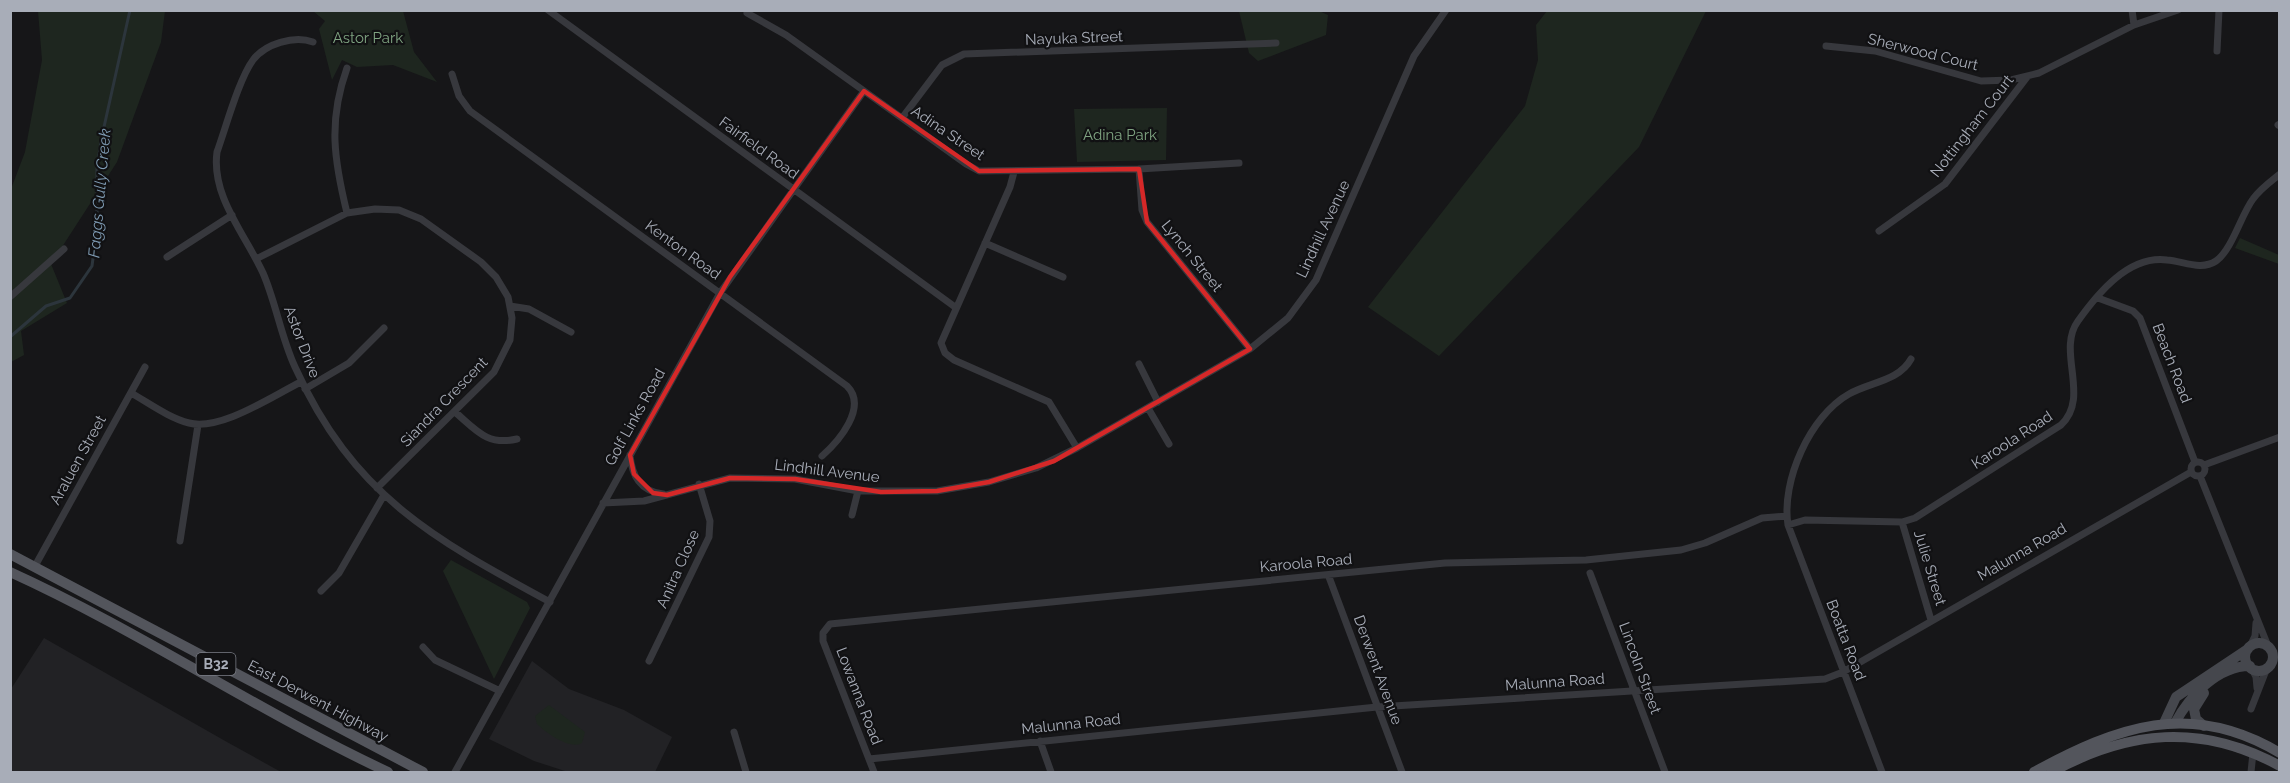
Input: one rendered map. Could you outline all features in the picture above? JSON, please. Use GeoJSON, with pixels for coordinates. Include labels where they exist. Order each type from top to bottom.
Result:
{"type":"FeatureCollection","features":[{"type":"Feature","properties":{"kind":"main road","name":"East Derwent Highway"},"geometry":{"type":"LineString","coordinates":[[10,554],[423,772]]}},
{"type":"Feature","properties":{"kind":"main road","name":"East Derwent Highway"},"geometry":{"type":"LineString","coordinates":[[10,572],[96,614],[325,743],[388,772]]}},
{"type":"Feature","properties":{"kind":"main road"},"geometry":{"type":"LineString","coordinates":[[2164,737],[2176,697],[2259,643],[2273,649],[2272,666],[2261,670],[2250,667],[2234,668],[2221,675],[2190,699],[2170,723]]}},
{"type":"Feature","properties":{"kind":"main road"},"geometry":{"type":"LineString","coordinates":[[2249,648],[2246,658],[2250,667]]}},
{"type":"Feature","properties":{"kind":"main road"},"geometry":{"type":"LineString","coordinates":[[2204,726],[2196,719],[2195,706],[2221,675]]}},
{"type":"Feature","properties":{"kind":"main road"},"geometry":{"type":"LineString","coordinates":[[2034,772],[2112,734],[2170,723],[2204,726],[2248,737],[2280,753]]}},
{"type":"Feature","properties":{"kind":"main road"},"geometry":{"type":"LineString","coordinates":[[2052,772],[2101,750],[2164,737],[2209,739],[2253,753],[2280,766]]}},
{"type":"Feature","properties":{"kind":"street","name":"Fairfield Road"},"geometry":{"type":"LineString","coordinates":[[548,10],[955,307]]}},
{"type":"Feature","properties":{"kind":"street","name":"Lindhill Avenue"},"geometry":{"type":"LineString","coordinates":[[603,503],[644,501],[699,484],[730,478],[773,477],[858,491],[937,491],[963,487],[1036,468],[1077,448],[1250,349],[1288,318],[1316,280],[1414,56],[1446,10]]}},
{"type":"Feature","properties":{"kind":"street"},"geometry":{"type":"LineString","coordinates":[[2132,10],[2134,25]]}},
{"type":"Feature","properties":{"kind":"street","name":"Sherwood Court"},"geometry":{"type":"LineString","coordinates":[[1826,46],[1885,54],[1958,77],[1981,81],[2011,80],[2027,77],[2056,66],[2134,25],[2178,10]]}},
{"type":"Feature","properties":{"kind":"street"},"geometry":{"type":"LineString","coordinates":[[2217,51],[2219,10]]}},
{"type":"Feature","properties":{"kind":"street","name":"Adina Street"},"geometry":{"type":"LineString","coordinates":[[747,13],[786,34],[973,169],[986,172],[1014,172],[1139,169],[1239,163]]}},
{"type":"Feature","properties":{"kind":"street","name":"Astor Drive"},"geometry":{"type":"LineString","coordinates":[[313,42],[296,40],[270,47],[255,57],[217,152],[215,165],[219,188],[256,259],[284,342],[303,385],[333,437],[384,495],[412,520],[452,548],[550,602]]}},
{"type":"Feature","properties":{"kind":"street","name":"Nayuka Street"},"geometry":{"type":"LineString","coordinates":[[902,118],[937,69],[957,56],[1276,44]]}},
{"type":"Feature","properties":{"kind":"street"},"geometry":{"type":"LineString","coordinates":[[347,68],[338,95],[334,135],[336,170],[347,213]]}},
{"type":"Feature","properties":{"kind":"street","name":"Kenton Road"},"geometry":{"type":"LineString","coordinates":[[452,74],[459,96],[470,111],[852,391],[856,399],[855,410],[837,440],[822,456]]}},
{"type":"Feature","properties":{"kind":"street","name":"Nottingham Court"},"geometry":{"type":"LineString","coordinates":[[1879,231],[1945,184],[2027,77]]}},
{"type":"Feature","properties":{"kind":"street","name":"Golf Links Road"},"geometry":{"type":"LineString","coordinates":[[455,772],[720,293],[864,91]]}},
{"type":"Feature","properties":{"kind":"street","name":"Lynch Street"},"geometry":{"type":"LineString","coordinates":[[1139,169],[1142,210],[1147,222],[1250,349]]}},
{"type":"Feature","properties":{"kind":"street"},"geometry":{"type":"LineString","coordinates":[[1014,172],[1010,187],[941,343],[945,353],[954,360],[1049,402],[1077,448]]}},
{"type":"Feature","properties":{"kind":"street","name":"Karoola Road"},"geometry":{"type":"LineString","coordinates":[[1788,525],[1805,520],[1902,522],[1915,518],[2066,420],[2071,407],[2074,379],[2070,339],[2077,322],[2117,278],[2145,260],[2167,260],[2202,266],[2216,262],[2253,199],[2280,174]]}},
{"type":"Feature","properties":{"kind":"street","name":"Siandra Crescent"},"geometry":{"type":"LineString","coordinates":[[256,259],[347,213],[387,209],[421,219],[489,269],[502,287],[510,306],[512,329],[507,351],[494,372],[377,488]]}},
{"type":"Feature","properties":{"kind":"street"},"geometry":{"type":"LineString","coordinates":[[167,257],[232,215]]}},
{"type":"Feature","properties":{"kind":"street"},"geometry":{"type":"LineString","coordinates":[[985,243],[1063,277]]}},
{"type":"Feature","properties":{"kind":"street"},"geometry":{"type":"LineString","coordinates":[[10,297],[64,249]]}},
{"type":"Feature","properties":{"kind":"street","name":"Beach Road"},"geometry":{"type":"LineString","coordinates":[[2098,298],[2133,311],[2140,318],[2195,462]]}},
{"type":"Feature","properties":{"kind":"street"},"geometry":{"type":"LineString","coordinates":[[510,306],[529,309],[571,332]]}},
{"type":"Feature","properties":{"kind":"street"},"geometry":{"type":"LineString","coordinates":[[131,393],[176,418],[198,425],[220,422],[349,363],[384,328]]}},
{"type":"Feature","properties":{"kind":"street","name":"Boatta Road"},"geometry":{"type":"LineString","coordinates":[[1882,772],[1786,516],[1789,486],[1799,456],[1828,412],[1849,394],[1898,374],[1911,359]]}},
{"type":"Feature","properties":{"kind":"street"},"geometry":{"type":"LineString","coordinates":[[1139,364],[1158,402]]}},
{"type":"Feature","properties":{"kind":"street","name":"Araluen Street"},"geometry":{"type":"LineString","coordinates":[[35,566],[146,367]]}},
{"type":"Feature","properties":{"kind":"street"},"geometry":{"type":"LineString","coordinates":[[1148,408],[1168,444]]}},
{"type":"Feature","properties":{"kind":"street"},"geometry":{"type":"LineString","coordinates":[[455,412],[489,439],[503,442],[517,439]]}},
{"type":"Feature","properties":{"kind":"street"},"geometry":{"type":"LineString","coordinates":[[180,541],[198,425]]}},
{"type":"Feature","properties":{"kind":"street"},"geometry":{"type":"LineString","coordinates":[[2273,649],[2256,620],[2200,476],[2191,472],[2190,467],[2195,462],[2204,465],[2280,436]]}},
{"type":"Feature","properties":{"kind":"street"},"geometry":{"type":"LineString","coordinates":[[630,455],[631,468],[639,483],[653,493],[667,495]]}},
{"type":"Feature","properties":{"kind":"street"},"geometry":{"type":"LineString","coordinates":[[2200,476],[2204,473],[2204,465]]}},
{"type":"Feature","properties":{"kind":"street","name":"Malunna Road"},"geometry":{"type":"LineString","coordinates":[[869,759],[1377,707],[1825,679],[1843,672],[2191,472]]}},
{"type":"Feature","properties":{"kind":"street","name":"Anitra Close"},"geometry":{"type":"LineString","coordinates":[[649,661],[710,537],[710,521],[699,484]]}},
{"type":"Feature","properties":{"kind":"street"},"geometry":{"type":"LineString","coordinates":[[852,515],[858,491]]}},
{"type":"Feature","properties":{"kind":"street"},"geometry":{"type":"LineString","coordinates":[[321,591],[339,573],[384,495]]}},
{"type":"Feature","properties":{"kind":"street","name":"Karoola Road"},"geometry":{"type":"LineString","coordinates":[[825,629],[836,623],[892,617],[1445,563],[1586,560],[1681,550],[1705,543],[1762,518],[1786,516]]}},
{"type":"Feature","properties":{"kind":"street","name":"Julie Street"},"geometry":{"type":"LineString","coordinates":[[1902,522],[1931,620]]}},
{"type":"Feature","properties":{"kind":"street","name":"Lincoln Street"},"geometry":{"type":"LineString","coordinates":[[1590,573],[1665,772]]}},
{"type":"Feature","properties":{"kind":"street","name":"Derwent Avenue"},"geometry":{"type":"LineString","coordinates":[[1329,576],[1402,772]]}},
{"type":"Feature","properties":{"kind":"street"},"geometry":{"type":"LineString","coordinates":[[2249,648],[2256,633],[2256,620]]}},
{"type":"Feature","properties":{"kind":"street","name":"Lowanna Road"},"geometry":{"type":"LineString","coordinates":[[825,629],[823,641],[874,772]]}},
{"type":"Feature","properties":{"kind":"street"},"geometry":{"type":"LineString","coordinates":[[423,647],[435,660],[500,691]]}},
{"type":"Feature","properties":{"kind":"street"},"geometry":{"type":"LineString","coordinates":[[2251,709],[2272,666]]}},
{"type":"Feature","properties":{"kind":"street"},"geometry":{"type":"LineString","coordinates":[[2250,667],[2256,677],[2256,696]]}},
{"type":"Feature","properties":{"kind":"street"},"geometry":{"type":"LineString","coordinates":[[734,732],[746,772]]}},
{"type":"Feature","properties":{"kind":"street"},"geometry":{"type":"LineString","coordinates":[[1041,741],[1051,772]]}},
{"type":"Feature","properties":{"kind":"street"},"geometry":{"type":"LineString","coordinates":[[2251,772],[2253,753]]}},
{"type":"Feature","properties":{"kind":"highlighted area"},"geometry":{"type":"Polygon","coordinates":[[[864,91],[979,171],[1139,169],[1147,222],[1250,349],[1054,461],[989,482],[937,491],[881,492],[795,479],[730,478],[667,495],[653,493],[634,474],[630,455],[730,277],[864,91]]]}},
{"type":"Feature","properties":{"kind":"shaded area"},"geometry":{"type":"Polygon","coordinates":[[[44,638],[281,772],[11,772],[11,689],[44,638]]]}},
{"type":"Feature","properties":{"kind":"shaded area"},"geometry":{"type":"Polygon","coordinates":[[[532,661],[569,689],[624,710],[672,737],[655,772],[568,772],[534,761],[489,739],[532,661]]]}},
{"type":"Feature","properties":{"kind":"green space"},"geometry":{"type":"Polygon","coordinates":[[[38,11],[165,11],[161,42],[117,162],[51,264],[67,303],[21,331],[24,355],[11,362],[11,189],[25,152],[42,60],[38,11]]]}},
{"type":"Feature","properties":{"kind":"green space","name":"Astor Park"},"geometry":{"type":"Polygon","coordinates":[[[313,11],[403,11],[414,52],[437,82],[393,65],[357,67],[342,60],[332,80],[319,29],[325,21],[313,11]]]}},
{"type":"Feature","properties":{"kind":"green space"},"geometry":{"type":"Polygon","coordinates":[[[1239,11],[1319,11],[1328,15],[1326,35],[1258,61],[1249,53],[1239,11]]]}},
{"type":"Feature","properties":{"kind":"green space"},"geometry":{"type":"Polygon","coordinates":[[[1547,11],[1706,11],[1639,147],[1439,356],[1368,307],[1525,106],[1538,60],[1536,25],[1547,11]]]}},
{"type":"Feature","properties":{"kind":"green space","name":"Adina Park"},"geometry":{"type":"Polygon","coordinates":[[[1167,108],[1166,160],[1077,162],[1074,109],[1167,108]]]}},
{"type":"Feature","properties":{"kind":"green space"},"geometry":{"type":"Polygon","coordinates":[[[2240,238],[2279,255],[2279,264],[2235,248],[2240,238]]]}},
{"type":"Feature","properties":{"kind":"green space"},"geometry":{"type":"Polygon","coordinates":[[[451,560],[527,602],[530,608],[494,679],[443,571],[451,560]]]}},
{"type":"Feature","properties":{"kind":"green space"},"geometry":{"type":"Polygon","coordinates":[[[549,705],[585,732],[582,743],[577,745],[565,742],[552,736],[537,724],[535,716],[549,705]]]}},
{"type":"Feature","properties":{"kind":"waterway","name":"Faggs Gully Creek"},"geometry":{"type":"LineString","coordinates":[[10,337],[46,306],[70,298],[92,266],[97,228],[97,167],[130,10]]}}]}
